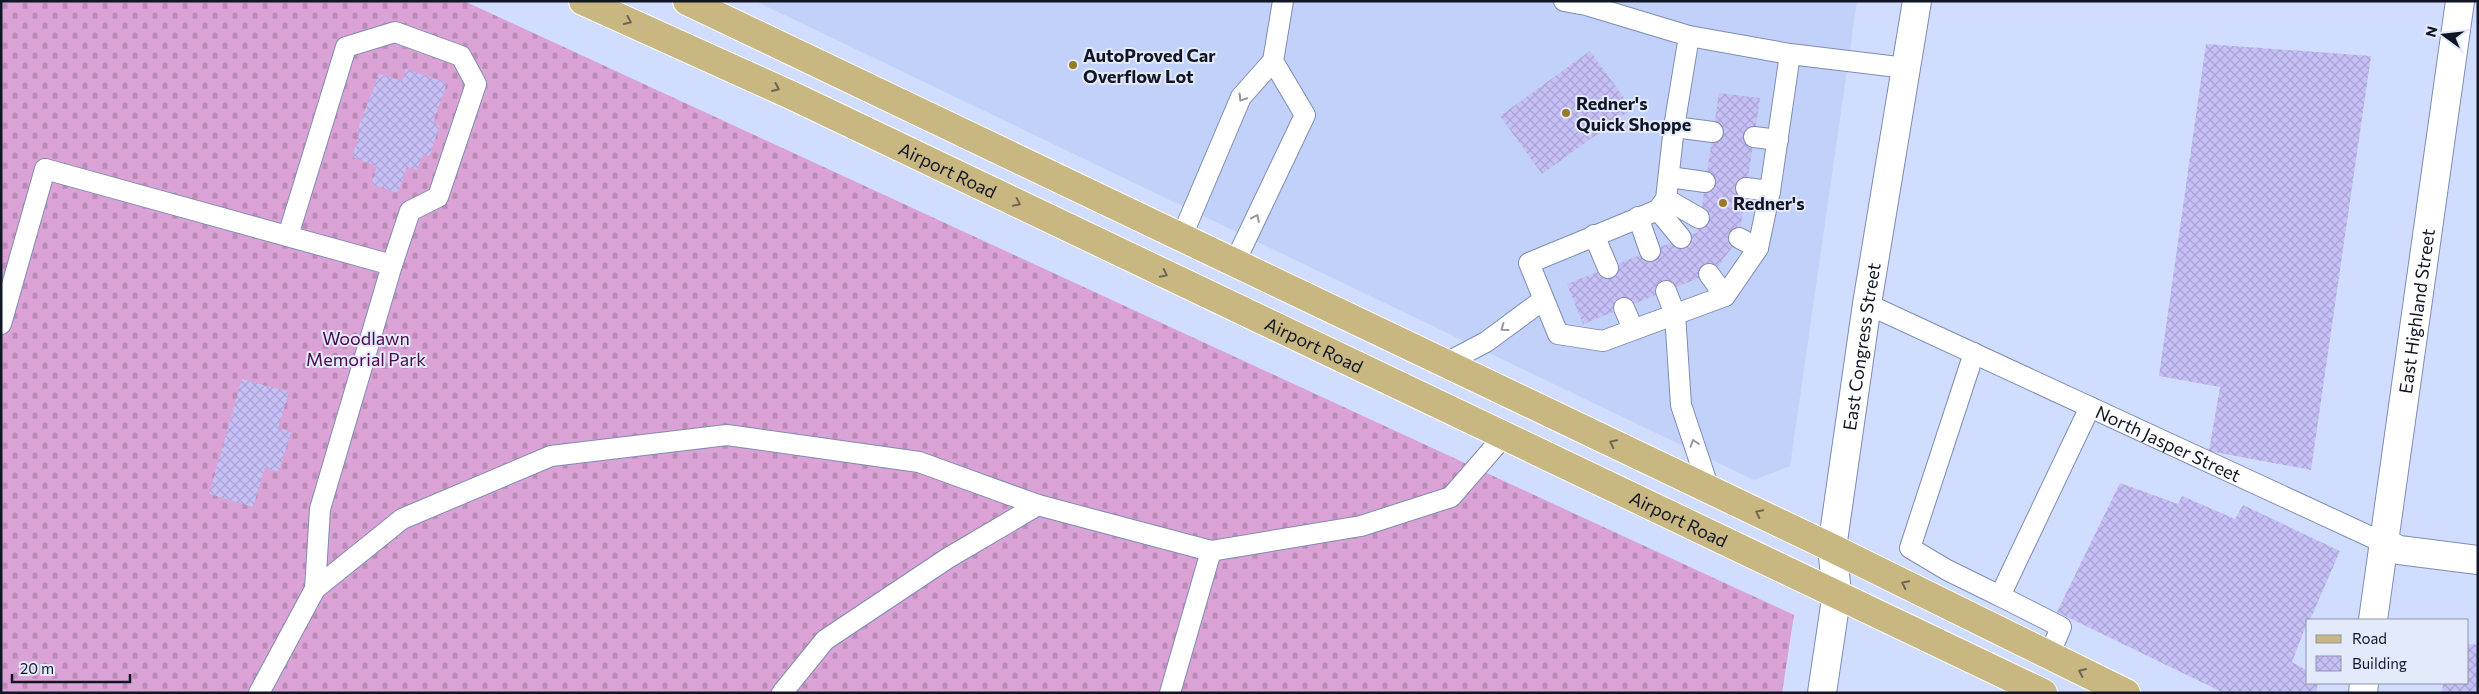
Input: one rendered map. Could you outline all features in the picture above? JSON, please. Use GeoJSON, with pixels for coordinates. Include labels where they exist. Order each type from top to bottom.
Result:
{"type":"FeatureCollection","features":[{"type":"Feature","properties":{"kind":"main road","name":"Airport Road"},"geometry":{"type":"LineString","coordinates":[[583,1],[811,105],[1504,436],[1837,592],[2043,693]]}},
{"type":"Feature","properties":{"kind":"main road"},"geometry":{"type":"LineString","coordinates":[[688,1],[1832,548],[2126,693]]}},
{"type":"Feature","properties":{"kind":"street","name":"East Congress Street"},"geometry":{"type":"LineString","coordinates":[[1822,693],[1837,592],[1832,548],[1867,304],[1917,1]]}},
{"type":"Feature","properties":{"kind":"street","name":"East Highland Street"},"geometry":{"type":"LineString","coordinates":[[2373,619],[2460,1]]}},
{"type":"Feature","properties":{"kind":"street","name":"North Jasper Street"},"geometry":{"type":"LineString","coordinates":[[2384,543],[2399,550],[2478,560]]}},
{"type":"Feature","properties":{"kind":"lane"},"geometry":{"type":"LineString","coordinates":[[1182,236],[1241,97],[1273,61],[1284,1]]}},
{"type":"Feature","properties":{"kind":"lane"},"geometry":{"type":"LineString","coordinates":[[1564,1],[1586,5],[1689,36],[1790,54],[1906,68]]}},
{"type":"Feature","properties":{"kind":"lane"},"geometry":{"type":"LineString","coordinates":[[288,236],[346,48],[394,32],[461,56],[476,84],[438,197],[410,211],[392,264],[320,509],[315,589]]}},
{"type":"Feature","properties":{"kind":"lane"},"geometry":{"type":"LineString","coordinates":[[1681,238],[1662,205],[1669,177],[1674,127],[1689,36]]}},
{"type":"Feature","properties":{"kind":"lane"},"geometry":{"type":"LineString","coordinates":[[1700,218],[1662,205],[1529,263],[1558,334],[1603,341],[1725,296],[1758,248],[1770,191],[1790,54]]}},
{"type":"Feature","properties":{"kind":"lane"},"geometry":{"type":"LineString","coordinates":[[1235,262],[1305,115],[1273,61]]}},
{"type":"Feature","properties":{"kind":"lane"},"geometry":{"type":"LineString","coordinates":[[1674,127],[1713,132]]}},
{"type":"Feature","properties":{"kind":"lane"},"geometry":{"type":"LineString","coordinates":[[1754,137],[1778,140]]}},
{"type":"Feature","properties":{"kind":"lane"},"geometry":{"type":"LineString","coordinates":[[1,324],[46,169],[392,264]]}},
{"type":"Feature","properties":{"kind":"lane"},"geometry":{"type":"LineString","coordinates":[[1669,177],[1705,182]]}},
{"type":"Feature","properties":{"kind":"lane"},"geometry":{"type":"LineString","coordinates":[[1746,188],[1770,191]]}},
{"type":"Feature","properties":{"kind":"lane"},"geometry":{"type":"LineString","coordinates":[[1638,217],[1650,251]]}},
{"type":"Feature","properties":{"kind":"lane"},"geometry":{"type":"LineString","coordinates":[[1594,236],[1608,268]]}},
{"type":"Feature","properties":{"kind":"lane"},"geometry":{"type":"LineString","coordinates":[[1739,238],[1758,248]]}},
{"type":"Feature","properties":{"kind":"lane"},"geometry":{"type":"LineString","coordinates":[[1709,274],[1725,296]]}},
{"type":"Feature","properties":{"kind":"lane"},"geometry":{"type":"LineString","coordinates":[[1666,291],[1675,314],[1681,405],[1709,489]]}},
{"type":"Feature","properties":{"kind":"lane"},"geometry":{"type":"LineString","coordinates":[[1446,363],[1486,342],[1543,300]]}},
{"type":"Feature","properties":{"kind":"lane","name":"North Jasper Street"},"geometry":{"type":"LineString","coordinates":[[1867,304],[2384,543]]}},
{"type":"Feature","properties":{"kind":"lane"},"geometry":{"type":"LineString","coordinates":[[1624,308],[1633,329]]}},
{"type":"Feature","properties":{"kind":"lane"},"geometry":{"type":"LineString","coordinates":[[1974,353],[1910,548],[1947,570],[2062,628],[2049,656]]}},
{"type":"Feature","properties":{"kind":"lane"},"geometry":{"type":"LineString","coordinates":[[2000,596],[2090,407]]}},
{"type":"Feature","properties":{"kind":"lane"},"geometry":{"type":"LineString","coordinates":[[259,693],[315,589],[402,519],[551,456],[727,435],[919,462],[1038,505],[1211,551],[1361,526],[1451,497],[1504,436]]}},
{"type":"Feature","properties":{"kind":"lane"},"geometry":{"type":"LineString","coordinates":[[782,693],[825,640],[948,558],[1038,505]]}},
{"type":"Feature","properties":{"kind":"lane"},"geometry":{"type":"LineString","coordinates":[[1170,693],[1211,551]]}},
{"type":"Feature","properties":{"kind":"lane"},"geometry":{"type":"LineString","coordinates":[[1934,598],[1947,570]]}},
{"type":"Feature","properties":{"kind":"shaded area"},"geometry":{"type":"Polygon","coordinates":[[[755,1],[1857,1],[1790,466],[1754,480],[755,1]]]}},
{"type":"Feature","properties":{"kind":"green space","name":"Woodlawn Memorial Park"},"geometry":{"type":"Polygon","coordinates":[[[1,1],[464,1],[1794,615],[1782,693],[1,693],[1,1]]]}},
{"type":"Feature","properties":{"kind":"building"},"geometry":{"type":"Polygon","coordinates":[[[2206,44],[2371,56],[2311,470],[2209,451],[2220,387],[2159,376],[2206,44]]]}},
{"type":"Feature","properties":{"kind":"building","name":"Redner's Quick Shoppe"},"geometry":{"type":"Polygon","coordinates":[[[1590,51],[1632,109],[1542,174],[1500,116],[1590,51]]]}},
{"type":"Feature","properties":{"kind":"building"},"geometry":{"type":"Polygon","coordinates":[[[406,69],[447,83],[433,123],[440,126],[429,156],[423,154],[417,170],[407,167],[398,193],[371,184],[377,166],[352,157],[360,132],[357,131],[379,74],[402,81],[406,69]]]}},
{"type":"Feature","properties":{"kind":"building","name":"Redner's"},"geometry":{"type":"Polygon","coordinates":[[[1719,93],[1760,98],[1739,238],[1714,272],[1583,324],[1567,284],[1698,232],[1719,93]]]}},
{"type":"Feature","properties":{"kind":"building"},"geometry":{"type":"Polygon","coordinates":[[[242,379],[289,392],[278,428],[291,432],[279,472],[265,468],[253,507],[209,494],[242,379]]]}},
{"type":"Feature","properties":{"kind":"building"},"geometry":{"type":"Polygon","coordinates":[[[2120,483],[2178,504],[2182,496],[2235,519],[2243,505],[2340,551],[2310,619],[2306,619],[2306,625],[2292,662],[2306,670],[2306,684],[2318,684],[2316,693],[2224,693],[2057,612],[2120,483]]]}},
{"type":"Feature","properties":{"kind":"building"},"geometry":{"type":"Polygon","coordinates":[[[2469,644],[2478,645],[2478,693],[2442,693],[2443,684],[2469,684],[2469,644]]]}},
{"type":"Feature","properties":{"kind":"place","name":"AutoProved Car Overflow Lot"},"geometry":{"type":"Point","coordinates":[1073,65]}},
{"type":"Feature","properties":{"kind":"place","name":"Redner's Quick Shoppe"},"geometry":{"type":"Point","coordinates":[1566,113]}},
{"type":"Feature","properties":{"kind":"place","name":"Redner's"},"geometry":{"type":"Point","coordinates":[1723,203]}}]}
